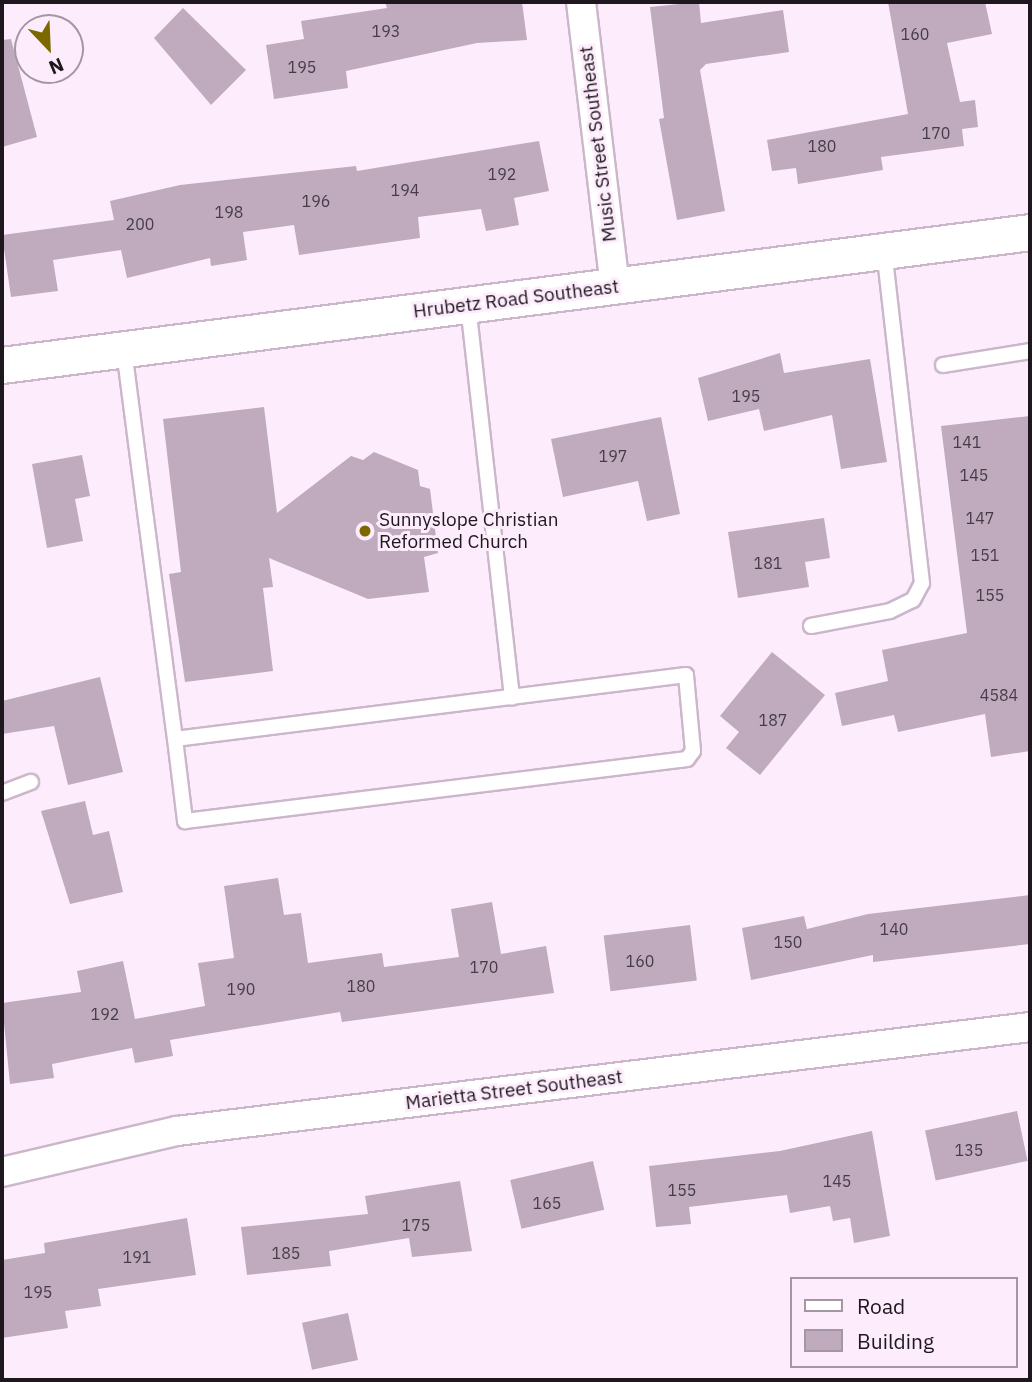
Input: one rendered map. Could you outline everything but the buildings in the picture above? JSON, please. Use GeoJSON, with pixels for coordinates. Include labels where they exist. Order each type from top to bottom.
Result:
{"type":"FeatureCollection","features":[{"type":"Feature","properties":{"kind":"street","name":"Music Street Southeast"},"geometry":{"type":"LineString","coordinates":[[581,2],[615,286]]}},
{"type":"Feature","properties":{"kind":"street","name":"Hrubetz Road Southeast"},"geometry":{"type":"LineString","coordinates":[[2,365],[1030,232]]}},
{"type":"Feature","properties":{"kind":"street","name":"Marietta Street Southeast"},"geometry":{"type":"LineString","coordinates":[[2,1172],[177,1131],[1030,1027]]}},
{"type":"Feature","properties":{"kind":"lane"},"geometry":{"type":"LineString","coordinates":[[810,626],[890,611],[913,600],[922,583],[884,251]]}},
{"type":"Feature","properties":{"kind":"lane"},"geometry":{"type":"LineString","coordinates":[[468,305],[512,698]]}},
{"type":"Feature","properties":{"kind":"lane"},"geometry":{"type":"LineString","coordinates":[[124,348],[175,739],[186,821],[687,759],[693,751],[686,675],[175,739]]}},
{"type":"Feature","properties":{"kind":"lane"},"geometry":{"type":"LineString","coordinates":[[943,365],[1030,351]]}},
{"type":"Feature","properties":{"kind":"lane"},"geometry":{"type":"LineString","coordinates":[[2,793],[31,782]]}},
{"type":"Feature","properties":{"kind":"place","name":"Sunnyslope Christian Reformed Church"},"geometry":{"type":"Point","coordinates":[365,531]}}]}
